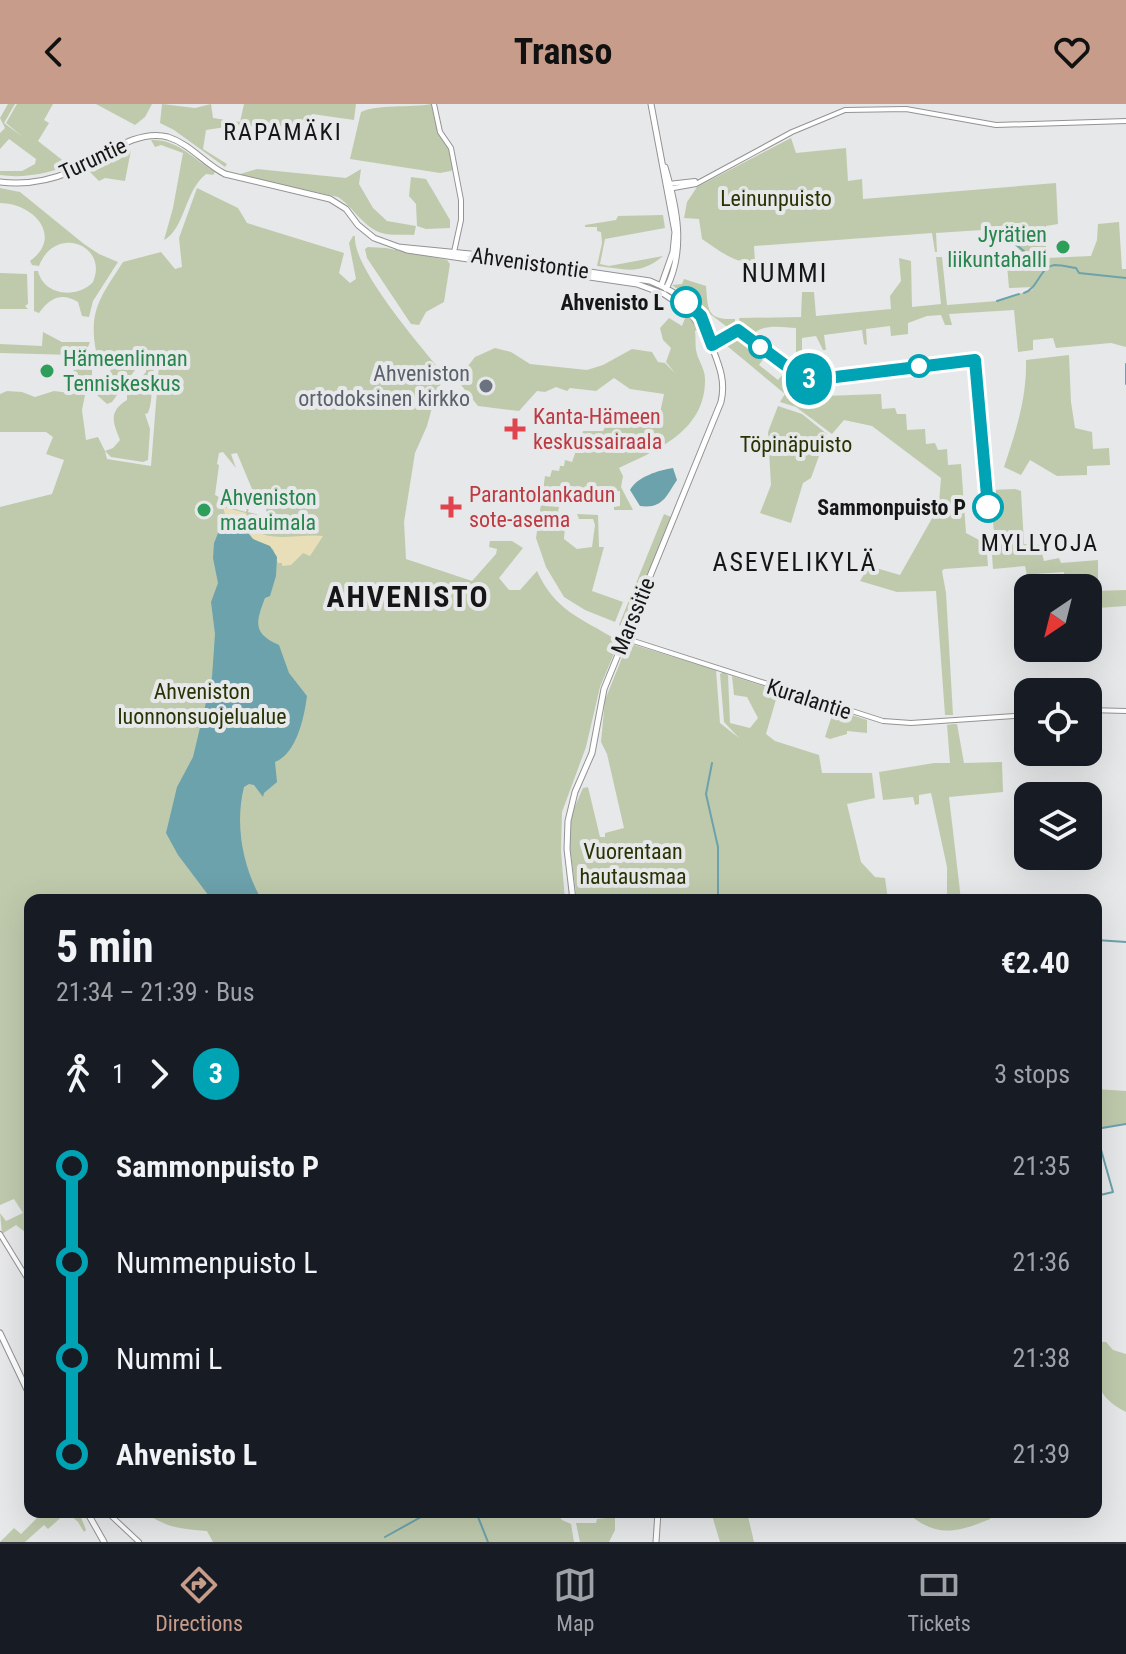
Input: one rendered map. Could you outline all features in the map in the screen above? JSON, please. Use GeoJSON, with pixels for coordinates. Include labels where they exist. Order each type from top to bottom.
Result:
{"type":"FeatureCollection","features":[{"type":"Feature","properties":{"kind":"main road"},"geometry":{"type":"LineString","coordinates":[[651,104],[675,232],[663,290]]}},
{"type":"Feature","properties":{"kind":"main road","name":"Ahvenistontie"},"geometry":{"type":"LineString","coordinates":[[138,138],[154,135],[168,137],[182,143],[211,167],[225,174],[330,199],[346,209],[358,225],[374,238],[398,247],[427,254],[457,254],[638,278],[663,290]]}},
{"type":"Feature","properties":{"kind":"main road","name":"Turuntie"},"geometry":{"type":"LineString","coordinates":[[0,182],[22,184],[47,180],[138,138]]}},
{"type":"Feature","properties":{"kind":"main road","name":"Marssitie"},"geometry":{"type":"LineString","coordinates":[[572,894],[567,849],[568,821],[575,792],[592,753],[604,689],[721,402],[723,385],[720,366],[710,341],[693,314],[663,290]]}},
{"type":"Feature","properties":{"kind":"main road"},"geometry":{"type":"LineString","coordinates":[[0,1333],[24,1383]]}},
{"type":"Feature","properties":{"kind":"main road"},"geometry":{"type":"LineString","coordinates":[[90,1518],[104,1542]]}},
{"type":"Feature","properties":{"kind":"main road"},"geometry":{"type":"LineString","coordinates":[[656,1542],[658,1518]]}},
{"type":"Feature","properties":{"kind":"street"},"geometry":{"type":"LineString","coordinates":[[434,104],[440,132],[451,148],[461,200],[457,254]]}},
{"type":"Feature","properties":{"kind":"street"},"geometry":{"type":"LineString","coordinates":[[668,186],[705,179],[792,132],[845,110],[906,109],[1006,125],[1126,121]]}},
{"type":"Feature","properties":{"kind":"street","name":"Kuralantie"},"geometry":{"type":"LineString","coordinates":[[624,638],[875,720],[899,723],[1014,716]]}},
{"type":"Feature","properties":{"kind":"street"},"geometry":{"type":"LineString","coordinates":[[1102,710],[1126,711]]}},
{"type":"Feature","properties":{"kind":"street"},"geometry":{"type":"LineString","coordinates":[[0,1234],[24,1273]]}},
{"type":"Feature","properties":{"kind":"street"},"geometry":{"type":"LineString","coordinates":[[113,1518],[139,1542]]}},
{"type":"Feature","properties":{"kind":"green space"},"geometry":{"type":"Polygon","coordinates":[[[8,104],[15,104],[4,123],[23,137],[6,123],[17,104],[53,104],[44,120],[49,123],[38,141],[66,163],[77,163],[39,174],[0,175],[0,171],[22,171],[35,164],[36,159],[9,139],[0,149],[0,133],[5,128],[0,118],[8,104]]]}},
{"type":"Feature","properties":{"kind":"green space"},"geometry":{"type":"Polygon","coordinates":[[[96,104],[152,104],[145,117],[135,125],[96,104]]]}},
{"type":"Feature","properties":{"kind":"green space"},"geometry":{"type":"Polygon","coordinates":[[[162,104],[195,108],[211,104],[213,118],[240,122],[244,104],[356,104],[354,120],[312,114],[302,127],[232,126],[206,130],[203,149],[227,164],[225,167],[160,123],[162,104]]]}},
{"type":"Feature","properties":{"kind":"green space"},"geometry":{"type":"Polygon","coordinates":[[[431,104],[438,133],[449,149],[451,171],[440,173],[350,159],[361,112],[431,104]]]}},
{"type":"Feature","properties":{"kind":"green space","name":"Leinunpuisto"},"geometry":{"type":"Polygon","coordinates":[[[791,138],[796,153],[846,148],[848,181],[862,179],[863,199],[1056,183],[1058,224],[1046,226],[1046,258],[1091,256],[1097,240],[1098,224],[1119,222],[1122,269],[1126,269],[1126,347],[1111,343],[1056,348],[1053,338],[1033,340],[1033,350],[1018,352],[1014,310],[949,314],[952,325],[945,325],[941,315],[927,316],[908,323],[908,334],[891,336],[890,326],[866,329],[867,345],[864,344],[862,330],[824,335],[826,350],[823,350],[816,336],[802,338],[802,373],[796,369],[796,328],[766,327],[751,336],[741,327],[739,318],[801,317],[802,292],[814,292],[816,316],[891,309],[890,296],[901,281],[899,258],[911,261],[912,307],[941,304],[936,257],[942,257],[947,305],[997,301],[1034,287],[1009,288],[1007,265],[1032,262],[998,229],[936,233],[937,252],[932,233],[754,246],[755,262],[733,259],[702,239],[699,219],[684,218],[687,202],[697,187],[791,138]]]}},
{"type":"Feature","properties":{"kind":"green space"},"geometry":{"type":"Polygon","coordinates":[[[151,140],[177,146],[215,172],[213,175],[206,174],[193,190],[176,228],[164,240],[183,153],[161,145],[155,147],[151,140]]]}},
{"type":"Feature","properties":{"kind":"green space"},"geometry":{"type":"Polygon","coordinates":[[[131,150],[125,181],[105,178],[99,181],[90,172],[131,150]]]}},
{"type":"Feature","properties":{"kind":"green space"},"geometry":{"type":"Polygon","coordinates":[[[257,169],[346,178],[361,169],[359,184],[373,208],[387,221],[416,226],[414,235],[376,230],[338,197],[237,175],[257,169]]]}},
{"type":"Feature","properties":{"kind":"green space"},"geometry":{"type":"Polygon","coordinates":[[[411,177],[426,179],[450,220],[450,228],[426,229],[417,226],[416,204],[409,196],[411,177]]]}},
{"type":"Feature","properties":{"kind":"green space"},"geometry":{"type":"Polygon","coordinates":[[[0,188],[20,192],[84,244],[118,262],[93,301],[89,317],[82,316],[78,302],[66,297],[52,300],[39,313],[34,311],[34,271],[38,271],[47,286],[70,293],[93,282],[96,269],[94,258],[78,244],[67,243],[47,253],[39,266],[32,265],[30,261],[40,251],[44,232],[33,215],[12,204],[0,203],[0,188]]]}},
{"type":"Feature","properties":{"kind":"green space","name":"Ahveniston luonnonsuojelualue"},"geometry":{"type":"Polygon","coordinates":[[[197,188],[238,208],[247,223],[344,253],[339,273],[350,283],[356,279],[349,243],[355,236],[357,250],[377,288],[445,376],[415,453],[404,522],[406,559],[472,581],[496,554],[497,549],[489,547],[490,541],[512,541],[523,548],[499,578],[509,590],[520,590],[537,571],[561,605],[615,639],[615,651],[600,687],[586,747],[562,812],[565,894],[24,894],[24,1231],[16,1225],[2,1234],[0,1213],[6,1221],[23,1213],[14,1199],[0,1205],[0,507],[52,494],[64,460],[46,454],[53,437],[46,432],[0,432],[0,394],[22,392],[35,397],[54,391],[85,395],[82,410],[86,440],[98,437],[105,451],[113,448],[120,440],[114,423],[115,413],[146,372],[146,364],[140,363],[112,402],[107,404],[97,395],[111,382],[110,362],[96,351],[95,314],[123,262],[161,252],[175,269],[182,267],[179,238],[197,188]],[[155,365],[150,407],[145,414],[150,429],[148,460],[111,457],[105,451],[107,459],[151,466],[159,365],[155,365]],[[223,452],[219,453],[215,495],[219,497],[221,505],[246,512],[250,502],[248,512],[268,517],[264,502],[252,489],[237,453],[231,454],[236,468],[223,452]]]}},
{"type":"Feature","properties":{"kind":"green space"},"geometry":{"type":"Polygon","coordinates":[[[663,215],[665,228],[605,239],[600,264],[609,266],[663,256],[639,269],[597,266],[601,232],[597,231],[597,227],[585,225],[616,220],[618,216],[663,215]]]}},
{"type":"Feature","properties":{"kind":"green space"},"geometry":{"type":"Polygon","coordinates":[[[365,249],[447,260],[450,264],[444,302],[426,312],[419,325],[411,324],[367,258],[365,249]]]}},
{"type":"Feature","properties":{"kind":"green space"},"geometry":{"type":"Polygon","coordinates":[[[0,273],[27,274],[28,304],[25,306],[28,309],[0,309],[0,273]]]}},
{"type":"Feature","properties":{"kind":"green space"},"geometry":{"type":"Polygon","coordinates":[[[684,279],[706,286],[707,302],[714,316],[735,319],[731,330],[672,285],[682,284],[684,279]]]}},
{"type":"Feature","properties":{"kind":"green space"},"geometry":{"type":"Polygon","coordinates":[[[687,313],[698,329],[695,331],[696,348],[705,375],[703,397],[689,425],[677,436],[619,468],[623,476],[621,487],[633,510],[614,510],[614,507],[620,506],[620,491],[592,493],[588,490],[547,489],[545,506],[559,507],[561,515],[572,515],[572,521],[565,526],[564,539],[577,549],[592,547],[595,525],[593,519],[579,519],[577,514],[598,515],[599,547],[604,547],[592,591],[623,602],[615,622],[585,610],[564,597],[546,567],[536,538],[545,476],[550,477],[552,470],[559,471],[565,460],[572,462],[583,431],[603,431],[610,417],[634,419],[637,411],[660,413],[664,394],[630,389],[614,378],[596,391],[570,388],[567,391],[556,387],[545,392],[537,391],[519,411],[478,406],[457,380],[475,357],[495,348],[511,352],[530,364],[587,370],[632,349],[652,352],[658,362],[665,363],[675,373],[666,362],[671,348],[663,340],[660,328],[669,318],[682,326],[687,313]]]}},
{"type":"Feature","properties":{"kind":"green space"},"geometry":{"type":"Polygon","coordinates":[[[43,332],[62,342],[90,342],[82,361],[92,365],[92,381],[84,390],[73,389],[74,355],[0,353],[0,344],[42,346],[43,332]]]}},
{"type":"Feature","properties":{"kind":"green space"},"geometry":{"type":"Polygon","coordinates":[[[738,338],[764,358],[759,365],[778,380],[784,373],[798,383],[822,383],[824,396],[881,394],[882,409],[895,408],[897,414],[906,414],[907,430],[925,429],[926,444],[935,443],[938,450],[947,449],[948,465],[961,464],[966,533],[986,540],[988,566],[942,571],[953,715],[945,715],[936,591],[897,592],[860,581],[869,566],[900,575],[935,513],[941,478],[872,426],[844,420],[832,434],[796,407],[780,402],[785,394],[726,345],[738,338]]]}},
{"type":"Feature","properties":{"kind":"green space"},"geometry":{"type":"Polygon","coordinates":[[[1069,355],[1075,428],[1092,432],[1093,449],[1109,448],[1110,465],[1087,466],[1087,475],[1057,476],[1030,460],[1021,475],[1004,467],[1023,401],[1026,360],[1069,355]]]}},
{"type":"Feature","properties":{"kind":"green space","name":"Töpinäpuisto"},"geometry":{"type":"Polygon","coordinates":[[[778,406],[802,414],[827,434],[811,478],[803,483],[791,523],[760,513],[771,485],[768,432],[778,406]]]}},
{"type":"Feature","properties":{"kind":"green space"},"geometry":{"type":"Polygon","coordinates":[[[990,490],[1021,491],[1024,544],[1040,545],[1044,561],[1059,558],[1061,563],[1098,560],[1098,574],[1027,574],[1025,566],[993,569],[992,555],[996,553],[990,490]]]}},
{"type":"Feature","properties":{"kind":"green space"},"geometry":{"type":"Polygon","coordinates":[[[664,514],[671,517],[627,626],[623,627],[619,625],[664,514]]]}},
{"type":"Feature","properties":{"kind":"green space"},"geometry":{"type":"Polygon","coordinates":[[[1126,590],[1126,606],[1102,608],[1102,591],[1126,590]]]}},
{"type":"Feature","properties":{"kind":"green space","name":"Vuorentaan hautausmaa"},"geometry":{"type":"Polygon","coordinates":[[[628,643],[716,670],[720,723],[739,738],[724,722],[720,674],[728,675],[730,723],[750,728],[758,718],[747,697],[734,695],[732,676],[791,695],[791,700],[777,696],[766,734],[775,741],[819,755],[822,773],[872,773],[875,798],[847,804],[861,862],[875,877],[885,878],[887,894],[576,894],[569,841],[572,813],[583,788],[588,787],[600,837],[624,828],[607,754],[601,742],[605,700],[628,643]]]}},
{"type":"Feature","properties":{"kind":"green space"},"geometry":{"type":"Polygon","coordinates":[[[834,709],[867,720],[867,733],[847,731],[847,734],[830,739],[825,737],[834,709]]]}},
{"type":"Feature","properties":{"kind":"green space"},"geometry":{"type":"Polygon","coordinates":[[[957,724],[964,763],[1002,762],[1003,792],[949,797],[960,894],[947,894],[947,867],[931,793],[919,795],[919,804],[915,805],[913,797],[883,800],[879,772],[950,763],[947,725],[957,724]]]}},
{"type":"Feature","properties":{"kind":"green space"},"geometry":{"type":"Polygon","coordinates":[[[1102,1089],[1126,1091],[1126,1124],[1102,1128],[1102,1089]]]}},
{"type":"Feature","properties":{"kind":"green space"},"geometry":{"type":"Polygon","coordinates":[[[1102,1342],[1126,1354],[1126,1412],[1102,1393],[1102,1342]]]}},
{"type":"Feature","properties":{"kind":"green space"},"geometry":{"type":"Polygon","coordinates":[[[37,1518],[60,1518],[48,1529],[44,1525],[25,1542],[0,1542],[14,1528],[21,1534],[37,1518]]]}},
{"type":"Feature","properties":{"kind":"green space"},"geometry":{"type":"Polygon","coordinates":[[[74,1518],[81,1518],[84,1532],[74,1518]]]}},
{"type":"Feature","properties":{"kind":"green space"},"geometry":{"type":"Polygon","coordinates":[[[154,1518],[560,1518],[571,1524],[574,1542],[213,1542],[207,1531],[167,1525],[154,1518]]]}},
{"type":"Feature","properties":{"kind":"green space"},"geometry":{"type":"Polygon","coordinates":[[[615,1518],[615,1530],[609,1542],[580,1542],[576,1523],[596,1523],[597,1519],[615,1518]]]}},
{"type":"Feature","properties":{"kind":"green space"},"geometry":{"type":"Polygon","coordinates":[[[713,1518],[748,1518],[754,1542],[720,1542],[713,1518]]]}},
{"type":"Feature","properties":{"kind":"green space"},"geometry":{"type":"Polygon","coordinates":[[[914,1518],[991,1518],[956,1530],[937,1529],[914,1518]]]}},
{"type":"Feature","properties":{"kind":"sand"},"geometry":{"type":"Polygon","coordinates":[[[223,507],[246,513],[257,532],[266,535],[323,536],[310,556],[303,553],[291,565],[282,566],[273,549],[253,539],[242,522],[227,522],[223,507]]]}},
{"type":"Feature","properties":{"kind":"water"},"geometry":{"type":"Polygon","coordinates":[[[673,468],[677,480],[663,500],[654,505],[640,506],[630,490],[633,485],[649,475],[673,468]]]}},
{"type":"Feature","properties":{"kind":"water"},"geometry":{"type":"Polygon","coordinates":[[[237,520],[253,539],[270,546],[277,557],[276,576],[270,596],[265,598],[262,606],[258,626],[264,636],[279,645],[289,673],[307,696],[294,744],[275,762],[277,782],[263,797],[254,785],[244,787],[240,829],[248,870],[259,894],[207,894],[178,855],[166,833],[177,787],[193,757],[212,677],[215,634],[211,602],[218,583],[213,558],[214,543],[221,526],[237,520]]]}},
{"type":"Feature","properties":{"kind":"waterway"},"geometry":{"type":"LineString","coordinates":[[1013,242],[1047,266]]}},
{"type":"Feature","properties":{"kind":"waterway"},"geometry":{"type":"LineString","coordinates":[[1024,293],[1033,287],[1046,269],[1055,265],[1076,268],[1079,273],[1126,278]]}},
{"type":"Feature","properties":{"kind":"waterway"},"geometry":{"type":"LineString","coordinates":[[997,301],[1019,294]]}},
{"type":"Feature","properties":{"kind":"waterway","name":"MYLLYOJA"},"geometry":{"type":"LineString","coordinates":[[1126,364],[1126,384]]}},
{"type":"Feature","properties":{"kind":"waterway"},"geometry":{"type":"LineString","coordinates":[[712,763],[706,794],[718,847],[718,894]]}},
{"type":"Feature","properties":{"kind":"waterway"},"geometry":{"type":"LineString","coordinates":[[1102,940],[1126,942]]}},
{"type":"Feature","properties":{"kind":"waterway"},"geometry":{"type":"LineString","coordinates":[[1102,1128],[1126,1124]]}},
{"type":"Feature","properties":{"kind":"waterway"},"geometry":{"type":"LineString","coordinates":[[1102,1153],[1113,1192],[1102,1195]]}},
{"type":"Feature","properties":{"kind":"waterway"},"geometry":{"type":"LineString","coordinates":[[385,1537],[419,1518]]}},
{"type":"Feature","properties":{"kind":"waterway"},"geometry":{"type":"LineString","coordinates":[[478,1518],[488,1542]]}},
{"type":"Feature","properties":{"kind":"bus line","name":"3"},"geometry":{"type":"LineString","coordinates":[[686,302],[701,316],[712,345],[738,330],[793,371],[811,380],[975,360],[988,507]]}},
{"type":"Feature","properties":{"kind":"place","name":"Jyrätien liikuntahalli"},"geometry":{"type":"Point","coordinates":[1063,247]}},
{"type":"Feature","properties":{"kind":"place","name":"Ahvenisto L"},"geometry":{"type":"Point","coordinates":[686,302]}},
{"type":"Feature","properties":{"kind":"place","name":"Hämeenlinnan Tenniskeskus"},"geometry":{"type":"Point","coordinates":[47,371]}},
{"type":"Feature","properties":{"kind":"place","name":"Ahveniston ortodoksinen kirkko"},"geometry":{"type":"Point","coordinates":[486,386]}},
{"type":"Feature","properties":{"kind":"place","name":"Kanta-Hämeen keskussairaala"},"geometry":{"type":"Point","coordinates":[515,429]}},
{"type":"Feature","properties":{"kind":"place","name":"Parantolankadun sote-asema"},"geometry":{"type":"Point","coordinates":[451,507]}},
{"type":"Feature","properties":{"kind":"place","name":"Sammonpuisto P"},"geometry":{"type":"Point","coordinates":[988,507]}},
{"type":"Feature","properties":{"kind":"place","name":"Ahveniston maauimala"},"geometry":{"type":"Point","coordinates":[204,510]}},
{"type":"Feature","properties":{"kind":"district","name":"RAPAMÄKI"},"geometry":{"type":"Point","coordinates":[283,132]}},
{"type":"Feature","properties":{"kind":"district","name":"NUMMI"},"geometry":{"type":"Point","coordinates":[785,273]}},
{"type":"Feature","properties":{"kind":"district","name":"MYLLYOJA"},"geometry":{"type":"Point","coordinates":[1040,543]}},
{"type":"Feature","properties":{"kind":"district","name":"ASEVELIKYLÄ"},"geometry":{"type":"Point","coordinates":[795,562]}},
{"type":"Feature","properties":{"kind":"district","name":"AHVENISTO"},"geometry":{"type":"Point","coordinates":[408,596]}}]}
